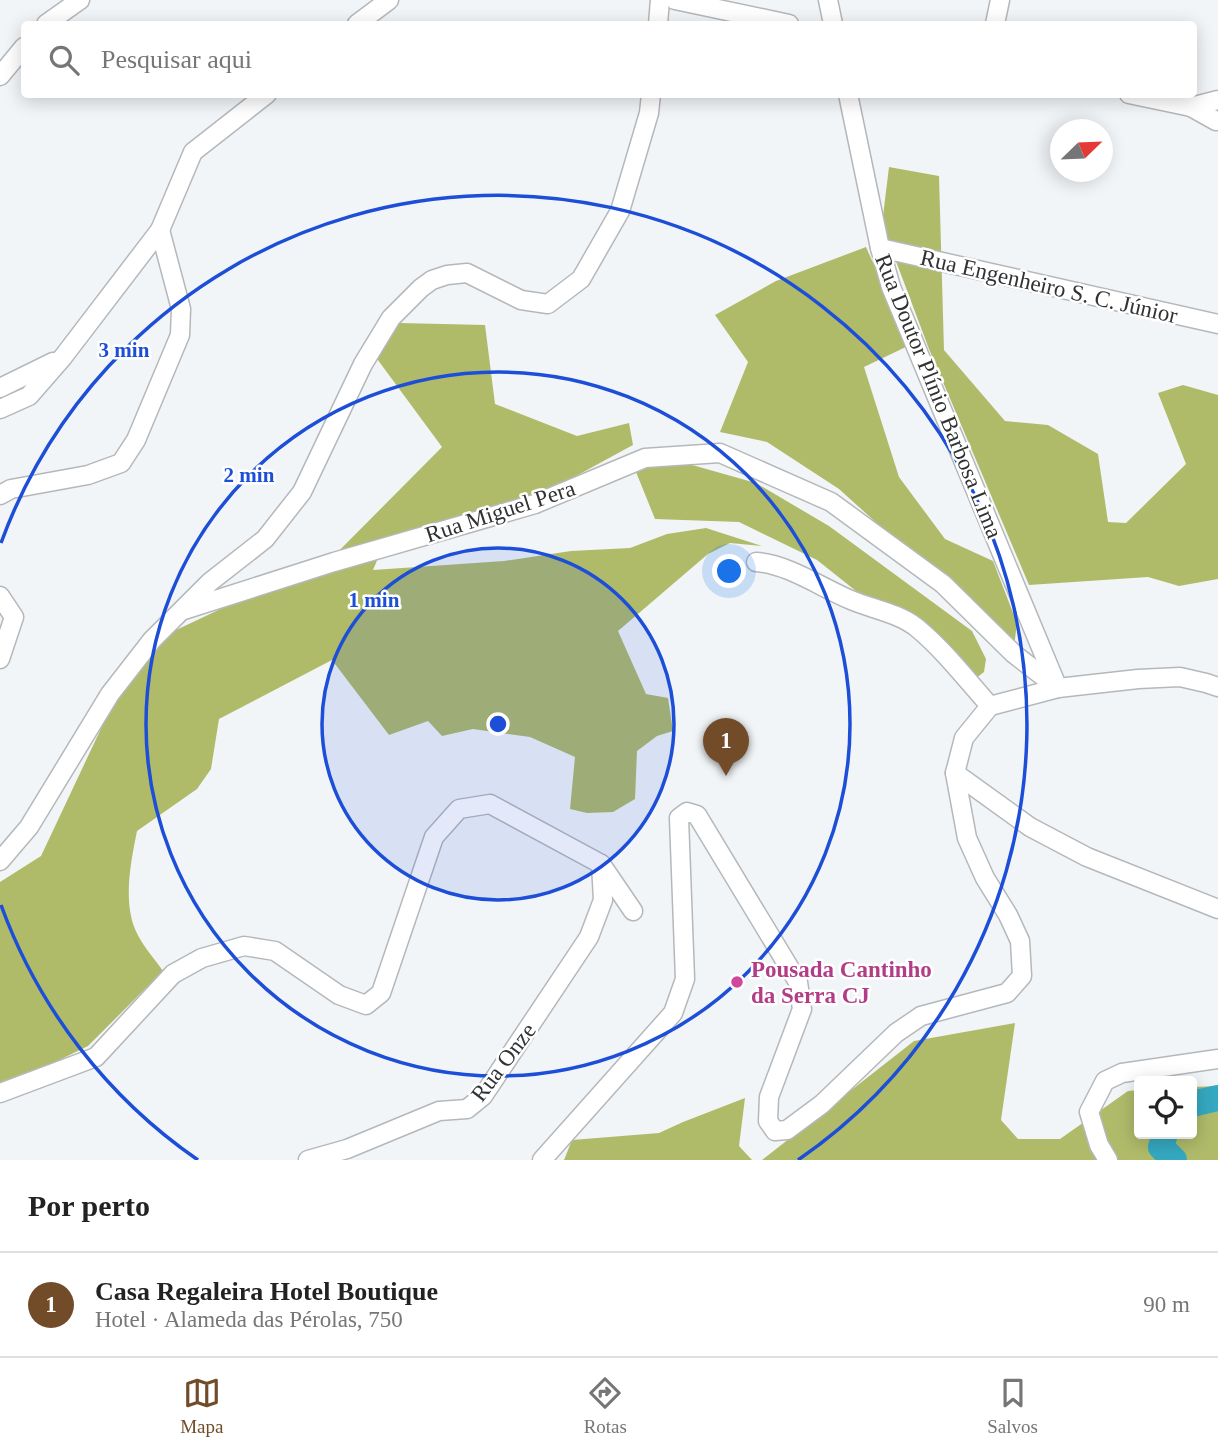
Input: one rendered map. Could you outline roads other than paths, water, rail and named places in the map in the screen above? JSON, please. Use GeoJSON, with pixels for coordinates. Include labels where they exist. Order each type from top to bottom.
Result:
{"type":"FeatureCollection","features":[{"type":"Feature","properties":{"kind":"street"},"geometry":{"type":"LineString","coordinates":[[50,21],[80,0]]}},
{"type":"Feature","properties":{"kind":"street"},"geometry":{"type":"LineString","coordinates":[[361,21],[389,0]]}},
{"type":"Feature","properties":{"kind":"street"},"geometry":{"type":"LineString","coordinates":[[658,21],[660,0]]}},
{"type":"Feature","properties":{"kind":"street"},"geometry":{"type":"LineString","coordinates":[[675,0],[775,21]]}},
{"type":"Feature","properties":{"kind":"street"},"geometry":{"type":"LineString","coordinates":[[828,0],[832,21]]}},
{"type":"Feature","properties":{"kind":"street"},"geometry":{"type":"LineString","coordinates":[[996,21],[1000,0]]}},
{"type":"Feature","properties":{"kind":"street"},"geometry":{"type":"LineString","coordinates":[[0,75],[21,50]]}},
{"type":"Feature","properties":{"kind":"street"},"geometry":{"type":"LineString","coordinates":[[0,410],[29,396],[63,357],[160,230],[194,152],[262,98]]}},
{"type":"Feature","properties":{"kind":"street"},"geometry":{"type":"LineString","coordinates":[[181,610],[210,582],[265,539],[302,492],[363,364],[391,318],[421,288],[432,280],[467,273],[521,300],[548,304],[581,279],[620,211],[649,113],[651,98]]}},
{"type":"Feature","properties":{"kind":"street","name":"Rua Doutor Plínio Barbosa Lima"},"geometry":{"type":"LineString","coordinates":[[849,98],[880,248],[891,287],[1058,688]]}},
{"type":"Feature","properties":{"kind":"street"},"geometry":{"type":"LineString","coordinates":[[1148,98],[1191,107],[1217,122]]}},
{"type":"Feature","properties":{"kind":"street"},"geometry":{"type":"LineString","coordinates":[[1191,107],[1218,101],[1215,113],[1217,122]]}},
{"type":"Feature","properties":{"kind":"street"},"geometry":{"type":"LineString","coordinates":[[0,495],[11,489],[88,475],[121,463],[136,440],[180,335],[181,309],[160,230]]}},
{"type":"Feature","properties":{"kind":"street","name":"Rua Engenheiro S. C. Júnior"},"geometry":{"type":"LineString","coordinates":[[880,248],[1218,324]]}},
{"type":"Feature","properties":{"kind":"street"},"geometry":{"type":"LineString","coordinates":[[0,388],[63,357]]}},
{"type":"Feature","properties":{"kind":"street","name":"Rua Miguel Pera"},"geometry":{"type":"LineString","coordinates":[[0,861],[29,827],[110,694],[152,640],[181,610],[535,504],[645,458],[720,453],[831,502],[943,584],[1014,654],[1058,688]]}},
{"type":"Feature","properties":{"kind":"street"},"geometry":{"type":"LineString","coordinates":[[756,562],[776,565],[908,623],[949,659],[990,706]]}},
{"type":"Feature","properties":{"kind":"street"},"geometry":{"type":"LineString","coordinates":[[0,596],[14,617],[0,659]]}},
{"type":"Feature","properties":{"kind":"street"},"geometry":{"type":"LineString","coordinates":[[542,1160],[673,1013],[685,979],[679,818],[687,812],[697,815],[797,982],[802,1009],[769,1097],[768,1121],[775,1131],[787,1130],[813,1110],[896,1033],[921,1016],[1007,993],[1022,976],[1020,941],[985,878],[967,838],[955,773],[964,738],[990,706],[1058,688],[1138,679],[1180,677],[1218,687]]}},
{"type":"Feature","properties":{"kind":"street"},"geometry":{"type":"LineString","coordinates":[[955,773],[1030,827],[1087,857],[1218,909]]}},
{"type":"Feature","properties":{"kind":"street"},"geometry":{"type":"LineString","coordinates":[[0,1093],[96,1057],[173,974],[202,958],[244,946],[275,951],[339,995],[366,1005],[381,993],[435,837],[458,809],[490,804],[601,864],[633,911]]}},
{"type":"Feature","properties":{"kind":"street","name":"Rua Onze"},"geometry":{"type":"LineString","coordinates":[[308,1160],[347,1149],[439,1111],[467,1109],[483,1096],[589,937],[603,900],[601,864]]}},
{"type":"Feature","properties":{"kind":"street"},"geometry":{"type":"LineString","coordinates":[[1108,1160],[1099,1145],[1089,1112],[1105,1082],[1122,1073],[1218,1059]]}},
{"type":"Feature","properties":{"kind":"waterway"},"geometry":{"type":"LineString","coordinates":[[1197,1103],[1218,1098]]}},
{"type":"Feature","properties":{"kind":"waterway"},"geometry":{"type":"LineString","coordinates":[[1163,1139],[1161,1147],[1174,1160]]}},
{"type":"Feature","properties":{"kind":"place","name":"Casa Regaleira Hotel Boutique"},"geometry":{"type":"Point","coordinates":[726,776]}},
{"type":"Feature","properties":{"kind":"place","name":"Pousada Cantinho da Serra CJ"},"geometry":{"type":"Point","coordinates":[737,982]}}]}
